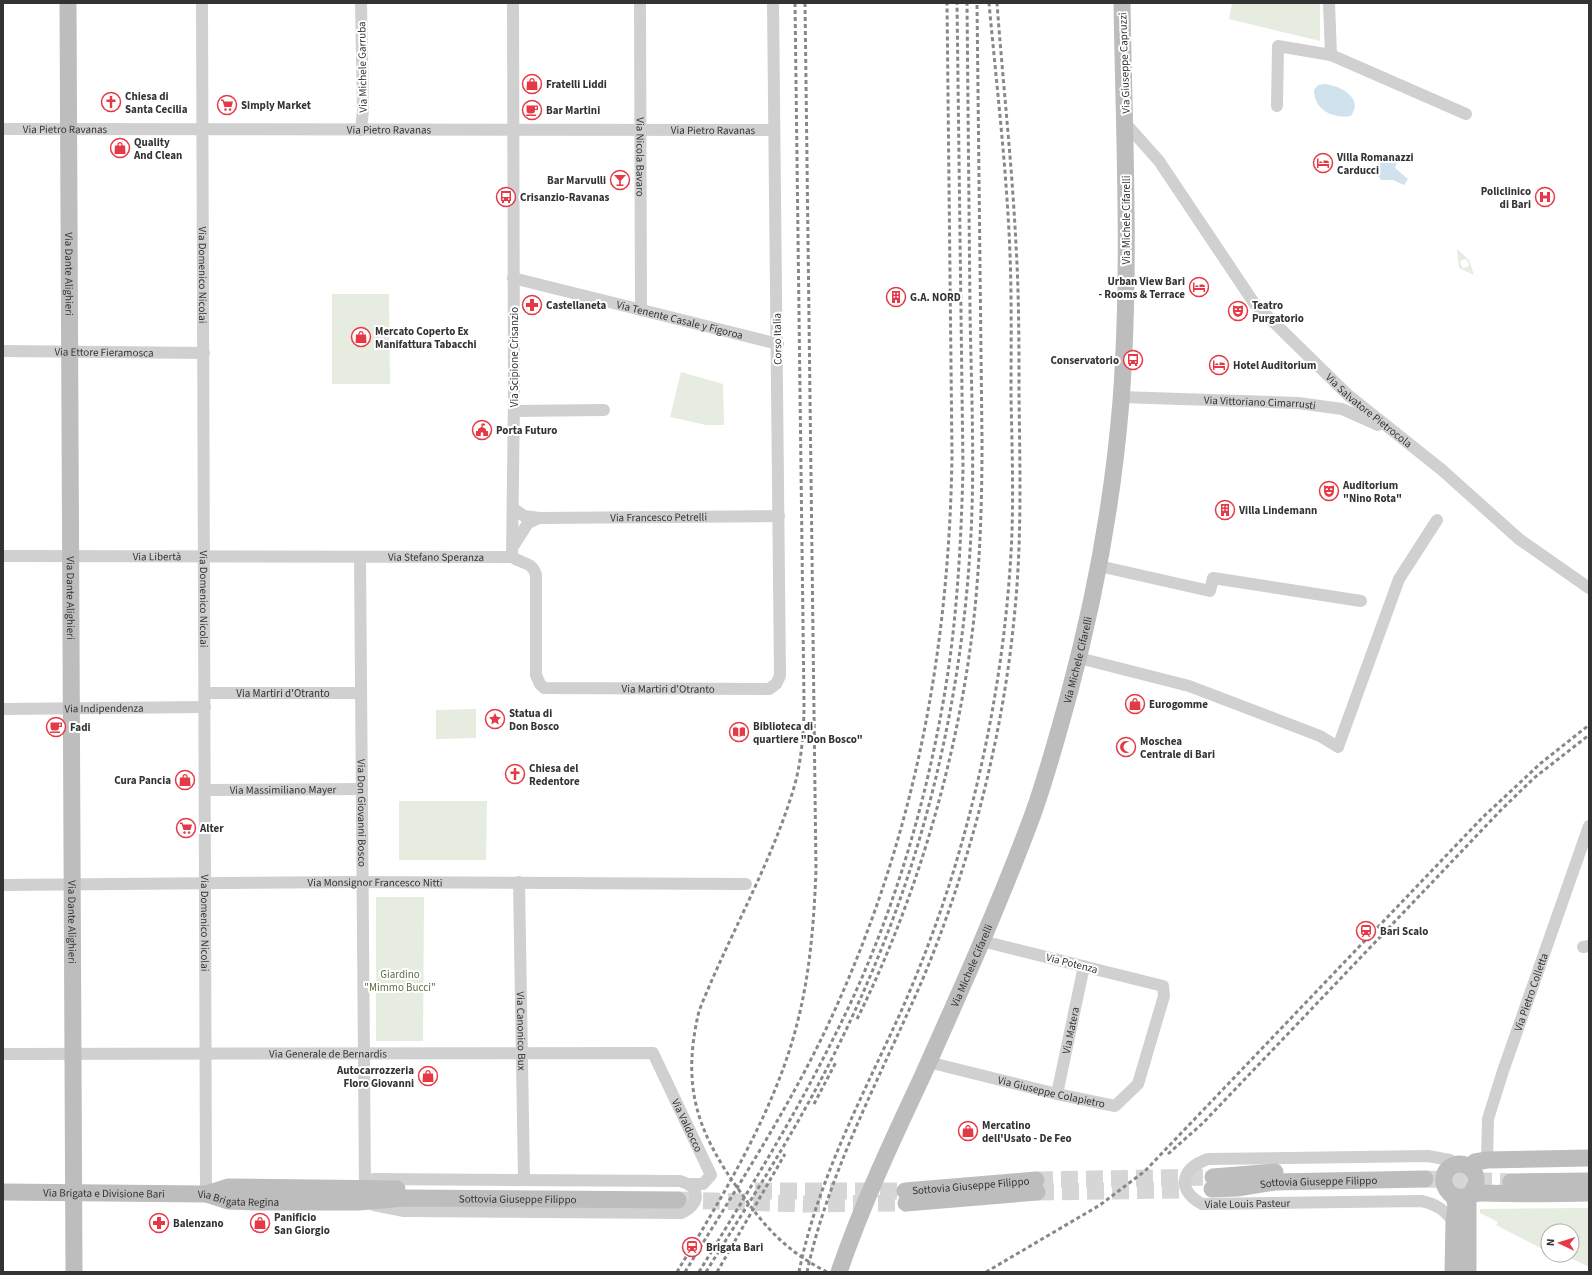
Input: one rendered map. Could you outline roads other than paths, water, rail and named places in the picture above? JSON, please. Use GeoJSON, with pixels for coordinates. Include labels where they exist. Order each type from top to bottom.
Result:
{"type":"FeatureCollection","features":[{"type":"Feature","properties":{"kind":"main road","name":"Via Dante Alighieri"},"geometry":{"type":"LineString","coordinates":[[68,3],[74,1272]]}},
{"type":"Feature","properties":{"kind":"main road","name":"Via Giuseppe Capruzzi"},"geometry":{"type":"LineString","coordinates":[[1122,3],[1126,124]]}},
{"type":"Feature","properties":{"kind":"main road","name":"Via Michele Cifarelli"},"geometry":{"type":"LineString","coordinates":[[839,1272],[883,1162],[982,941],[1033,813],[1059,730],[1079,658],[1099,566],[1113,479],[1121,396],[1126,279],[1126,124]]}},
{"type":"Feature","properties":{"kind":"main road"},"geometry":{"type":"LineString","coordinates":[[1468,1272],[1468,1206],[1444,1182],[1444,1177],[1449,1168],[1487,1160],[1589,1158]]}},
{"type":"Feature","properties":{"kind":"main road"},"geometry":{"type":"LineString","coordinates":[[1457,1194],[1476,1185],[1477,1180],[1476,1175],[1461,1166]]}},
{"type":"Feature","properties":{"kind":"main road"},"geometry":{"type":"LineString","coordinates":[[1589,1170],[1511,1177],[1589,1181]]}},
{"type":"Feature","properties":{"kind":"main road","name":"Sottovia Giuseppe Filippo"},"geometry":{"type":"LineString","coordinates":[[1275,1172],[1425,1174],[1275,1182],[1237,1188],[1212,1183],[1275,1172]]}},
{"type":"Feature","properties":{"kind":"main road","name":"Sottovia Giuseppe Filippo"},"geometry":{"type":"LineString","coordinates":[[906,1197],[1037,1186]]}},
{"type":"Feature","properties":{"kind":"main road"},"geometry":{"type":"LineString","coordinates":[[1237,1188],[1275,1192],[1430,1188],[1457,1194],[1589,1193]]}},
{"type":"Feature","properties":{"kind":"main road","name":"Via Brigata e Divisione Bari"},"geometry":{"type":"LineString","coordinates":[[3,1192],[206,1194]]}},
{"type":"Feature","properties":{"kind":"main road","name":"Sottovia Giuseppe Filippo"},"geometry":{"type":"LineString","coordinates":[[362,1196],[404,1198],[682,1192]]}},
{"type":"Feature","properties":{"kind":"main road","name":"Via Brigata Regina"},"geometry":{"type":"LineString","coordinates":[[206,1194],[228,1200],[362,1196]]}},
{"type":"Feature","properties":{"kind":"main road"},"geometry":{"type":"LineString","coordinates":[[1453,1272],[1454,1222],[1457,1194]]}},
{"type":"Feature","properties":{"kind":"street","name":"Via Domenico Nicolai"},"geometry":{"type":"LineString","coordinates":[[202,3],[206,1194]]}},
{"type":"Feature","properties":{"kind":"street","name":"Via Michele Garruba"},"geometry":{"type":"LineString","coordinates":[[361,3],[364,110],[361,130]]}},
{"type":"Feature","properties":{"kind":"street","name":"Via Scipione Crisanzio"},"geometry":{"type":"LineString","coordinates":[[513,3],[513,552]]}},
{"type":"Feature","properties":{"kind":"street","name":"Via Nicola Bavaro"},"geometry":{"type":"LineString","coordinates":[[640,3],[641,310]]}},
{"type":"Feature","properties":{"kind":"street","name":"Corso Italia"},"geometry":{"type":"LineString","coordinates":[[773,3],[778,344],[780,676]]}},
{"type":"Feature","properties":{"kind":"street"},"geometry":{"type":"LineString","coordinates":[[1329,3],[1330,55]]}},
{"type":"Feature","properties":{"kind":"street"},"geometry":{"type":"LineString","coordinates":[[1277,106],[1278,46],[1330,55],[1466,114]]}},
{"type":"Feature","properties":{"kind":"street","name":"Via Salvatore Pietrocola"},"geometry":{"type":"LineString","coordinates":[[1126,124],[1158,161],[1254,303],[1348,395],[1394,432],[1413,445],[1519,539],[1589,588]]}},
{"type":"Feature","properties":{"kind":"street","name":"Via Pietro Ravanas"},"geometry":{"type":"LineString","coordinates":[[3,129],[774,130]]}},
{"type":"Feature","properties":{"kind":"street","name":"Via Tenente Casale y Figoroa"},"geometry":{"type":"LineString","coordinates":[[513,278],[778,344]]}},
{"type":"Feature","properties":{"kind":"street","name":"Via Ettore Fieramosca"},"geometry":{"type":"LineString","coordinates":[[3,351],[204,353]]}},
{"type":"Feature","properties":{"kind":"street","name":"Via Vittoriano Cimarrusti"},"geometry":{"type":"LineString","coordinates":[[1121,396],[1298,403],[1342,409],[1394,432]]}},
{"type":"Feature","properties":{"kind":"street"},"geometry":{"type":"LineString","coordinates":[[514,410],[604,410]]}},
{"type":"Feature","properties":{"kind":"street","name":"Via Francesco Petrelli"},"geometry":{"type":"LineString","coordinates":[[514,509],[524,516],[539,518],[779,516]]}},
{"type":"Feature","properties":{"kind":"street"},"geometry":{"type":"LineString","coordinates":[[513,552],[528,523],[539,518]]}},
{"type":"Feature","properties":{"kind":"street"},"geometry":{"type":"LineString","coordinates":[[1079,658],[1189,686],[1320,736],[1338,747],[1399,579],[1437,520]]}},
{"type":"Feature","properties":{"kind":"street","name":"Via Stefano Speranza"},"geometry":{"type":"LineString","coordinates":[[360,557],[513,552]]}},
{"type":"Feature","properties":{"kind":"street","name":"Via Martiri d'Otranto"},"geometry":{"type":"LineString","coordinates":[[513,552],[519,562],[530,564],[535,570],[536,675],[540,684],[544,688],[769,689],[776,684],[780,676]]}},
{"type":"Feature","properties":{"kind":"street","name":"Via Libertà"},"geometry":{"type":"LineString","coordinates":[[3,556],[360,557]]}},
{"type":"Feature","properties":{"kind":"street","name":"Via Don Giovanni Bosco"},"geometry":{"type":"LineString","coordinates":[[360,557],[364,1054],[362,1196]]}},
{"type":"Feature","properties":{"kind":"street"},"geometry":{"type":"LineString","coordinates":[[1099,566],[1210,591],[1213,578],[1361,601]]}},
{"type":"Feature","properties":{"kind":"street","name":"Via Martiri d'Otranto"},"geometry":{"type":"LineString","coordinates":[[205,693],[360,693]]}},
{"type":"Feature","properties":{"kind":"street","name":"Via Indipendenza"},"geometry":{"type":"LineString","coordinates":[[3,709],[205,707]]}},
{"type":"Feature","properties":{"kind":"street","name":"Via Massimiliano Mayer"},"geometry":{"type":"LineString","coordinates":[[205,790],[362,789]]}},
{"type":"Feature","properties":{"kind":"street","name":"Via Pietro Colletta"},"geometry":{"type":"LineString","coordinates":[[1487,1160],[1488,1119],[1490,1112],[1589,826]]}},
{"type":"Feature","properties":{"kind":"street","name":"Via Monsignor Francesco Nitti"},"geometry":{"type":"LineString","coordinates":[[3,885],[519,882],[746,884]]}},
{"type":"Feature","properties":{"kind":"street","name":"Via Canonico Bux"},"geometry":{"type":"LineString","coordinates":[[519,882],[524,1180]]}},
{"type":"Feature","properties":{"kind":"street","name":"Via Potenza"},"geometry":{"type":"LineString","coordinates":[[982,941],[1163,986]]}},
{"type":"Feature","properties":{"kind":"street","name":"Via Matera"},"geometry":{"type":"LineString","coordinates":[[1057,1094],[1084,966]]}},
{"type":"Feature","properties":{"kind":"street","name":"Via Giuseppe Colapietro"},"geometry":{"type":"LineString","coordinates":[[928,1062],[1057,1094],[1115,1106],[1138,1084],[1164,996],[1163,986]]}},
{"type":"Feature","properties":{"kind":"street","name":"Via Generale de Bernardis"},"geometry":{"type":"LineString","coordinates":[[3,1054],[653,1053]]}},
{"type":"Feature","properties":{"kind":"street","name":"Via Valdocco"},"geometry":{"type":"LineString","coordinates":[[653,1053],[710,1175],[703,1184],[682,1192]]}},
{"type":"Feature","properties":{"kind":"street","name":"Viale Louis Pasteur"},"geometry":{"type":"LineString","coordinates":[[1454,1222],[1444,1210],[1433,1203],[1421,1201],[1202,1204],[1192,1198],[1187,1192],[1185,1182],[1189,1170],[1198,1162],[1208,1159],[1428,1156],[1450,1160],[1461,1166]]}},
{"type":"Feature","properties":{"kind":"street"},"geometry":{"type":"LineString","coordinates":[[362,1196],[374,1179],[680,1181],[682,1192]]}},
{"type":"Feature","properties":{"kind":"water"},"geometry":{"type":"Polygon","coordinates":[[[1325,84],[1344,90],[1353,98],[1355,104],[1351,116],[1338,116],[1326,112],[1321,108],[1317,103],[1314,90],[1318,85],[1325,84]]]}},
{"type":"Feature","properties":{"kind":"water"},"geometry":{"type":"Polygon","coordinates":[[[1392,155],[1395,155],[1398,159],[1395,168],[1408,179],[1404,185],[1393,180],[1381,180],[1376,173],[1380,164],[1392,155]]]}},
{"type":"Feature","properties":{"kind":"tunnel"},"geometry":{"type":"LineString","coordinates":[[1036,1180],[1213,1177]]}},
{"type":"Feature","properties":{"kind":"tunnel"},"geometry":{"type":"LineString","coordinates":[[1425,1179],[1511,1182]]}},
{"type":"Feature","properties":{"kind":"tunnel"},"geometry":{"type":"LineString","coordinates":[[1037,1192],[1181,1190]]}},
{"type":"Feature","properties":{"kind":"tunnel"},"geometry":{"type":"LineString","coordinates":[[755,1191],[905,1191]]}},
{"type":"Feature","properties":{"kind":"tunnel"},"geometry":{"type":"LineString","coordinates":[[678,1200],[805,1204],[906,1203]]}},
{"type":"Feature","properties":{"kind":"railway"},"geometry":{"type":"LineString","coordinates":[[795,3],[804,702],[802,743],[795,784],[775,842],[699,1011],[694,1038],[692,1063],[693,1086],[697,1108],[713,1150],[726,1171],[750,1206],[769,1229],[789,1248],[827,1272]]}},
{"type":"Feature","properties":{"kind":"railway"},"geometry":{"type":"LineString","coordinates":[[677,1272],[746,1152],[775,1089],[797,1024],[811,948],[816,870],[805,3]]}},
{"type":"Feature","properties":{"kind":"railway"},"geometry":{"type":"LineString","coordinates":[[685,1272],[777,1122],[826,1029],[856,960],[882,890],[903,820],[920,749],[934,677],[943,604],[949,530],[952,455],[947,3]]}},
{"type":"Feature","properties":{"kind":"railway"},"geometry":{"type":"LineString","coordinates":[[699,1272],[803,1097],[853,997],[871,956],[902,871],[915,828],[936,741],[944,697],[955,612],[960,555],[963,469],[957,3]]}},
{"type":"Feature","properties":{"kind":"railway"},"geometry":{"type":"LineString","coordinates":[[706,1272],[770,1169],[806,1107],[835,1053],[861,997],[885,940],[906,882],[933,791],[943,744],[960,651],[966,604],[973,484],[967,3]]}},
{"type":"Feature","properties":{"kind":"railway"},"geometry":{"type":"LineString","coordinates":[[857,1019],[902,917],[921,863],[951,751],[963,695],[971,640],[977,585],[982,458],[977,3]]}},
{"type":"Feature","properties":{"kind":"railway"},"geometry":{"type":"LineString","coordinates":[[799,1272],[807,1239],[829,1173],[855,1110],[899,1016],[924,957],[945,897],[958,856],[978,781],[999,668],[1008,592],[1012,533],[1011,293],[1005,174],[989,3]]}},
{"type":"Feature","properties":{"kind":"railway"},"geometry":{"type":"LineString","coordinates":[[807,1272],[826,1204],[838,1171],[851,1138],[936,946],[959,881],[986,783],[1003,701],[1017,591],[1020,480],[1019,320],[1010,154],[997,3]]}},
{"type":"Feature","properties":{"kind":"railway"},"geometry":{"type":"LineString","coordinates":[[986,1272],[1100,1205],[1145,1171],[1483,817],[1541,763],[1589,725]]}},
{"type":"Feature","properties":{"kind":"railway"},"geometry":{"type":"LineString","coordinates":[[1168,1154],[1203,1123],[1501,810],[1534,778],[1589,735]]}},
{"type":"Feature","properties":{"kind":"railway"},"geometry":{"type":"LineString","coordinates":[[814,1104],[836,1062]]}},
{"type":"Feature","properties":{"kind":"railway"},"geometry":{"type":"LineString","coordinates":[[717,1272],[785,1154]]}},
{"type":"Feature","properties":{"kind":"place","name":"Fratelli Liddi"},"geometry":{"type":"Point","coordinates":[532,84]}},
{"type":"Feature","properties":{"kind":"place","name":"Chiesa di Santa Cecilia"},"geometry":{"type":"Point","coordinates":[111,102]}},
{"type":"Feature","properties":{"kind":"place","name":"Simply Market"},"geometry":{"type":"Point","coordinates":[227,105]}},
{"type":"Feature","properties":{"kind":"place","name":"Bar Martini"},"geometry":{"type":"Point","coordinates":[532,110]}},
{"type":"Feature","properties":{"kind":"place","name":"Quality And Clean"},"geometry":{"type":"Point","coordinates":[120,148]}},
{"type":"Feature","properties":{"kind":"place","name":"Villa Romanazzi Carducci"},"geometry":{"type":"Point","coordinates":[1323,163]}},
{"type":"Feature","properties":{"kind":"place","name":"Bar Marvulli"},"geometry":{"type":"Point","coordinates":[620,180]}},
{"type":"Feature","properties":{"kind":"place","name":"Crisanzio-Ravanas"},"geometry":{"type":"Point","coordinates":[506,197]}},
{"type":"Feature","properties":{"kind":"place","name":"Policlinico di Bari"},"geometry":{"type":"Point","coordinates":[1545,197]}},
{"type":"Feature","properties":{"kind":"place","name":"Urban View Bari - Rooms & Terrace"},"geometry":{"type":"Point","coordinates":[1199,287]}},
{"type":"Feature","properties":{"kind":"place","name":"G.A. NORD"},"geometry":{"type":"Point","coordinates":[896,297]}},
{"type":"Feature","properties":{"kind":"place","name":"Castellaneta"},"geometry":{"type":"Point","coordinates":[532,305]}},
{"type":"Feature","properties":{"kind":"place","name":"Teatro Purgatorio"},"geometry":{"type":"Point","coordinates":[1238,311]}},
{"type":"Feature","properties":{"kind":"place","name":"Mercato Coperto Ex Manifattura Tabacchi"},"geometry":{"type":"Point","coordinates":[361,337]}},
{"type":"Feature","properties":{"kind":"place","name":"Conservatorio"},"geometry":{"type":"Point","coordinates":[1133,360]}},
{"type":"Feature","properties":{"kind":"place","name":"Hotel Auditorium"},"geometry":{"type":"Point","coordinates":[1219,365]}},
{"type":"Feature","properties":{"kind":"place","name":"Porta Futuro"},"geometry":{"type":"Point","coordinates":[482,430]}},
{"type":"Feature","properties":{"kind":"place","name":"Auditorium \"Nino Rota\""},"geometry":{"type":"Point","coordinates":[1329,491]}},
{"type":"Feature","properties":{"kind":"place","name":"Villa Lindemann"},"geometry":{"type":"Point","coordinates":[1225,510]}},
{"type":"Feature","properties":{"kind":"place","name":"Eurogomme"},"geometry":{"type":"Point","coordinates":[1135,704]}},
{"type":"Feature","properties":{"kind":"place","name":"Statua di Don Bosco"},"geometry":{"type":"Point","coordinates":[495,719]}},
{"type":"Feature","properties":{"kind":"place","name":"Fadi"},"geometry":{"type":"Point","coordinates":[56,727]}},
{"type":"Feature","properties":{"kind":"place","name":"Biblioteca di quartiere \"Don Bosco\""},"geometry":{"type":"Point","coordinates":[739,732]}},
{"type":"Feature","properties":{"kind":"place","name":"Moschea Centrale di Bari"},"geometry":{"type":"Point","coordinates":[1126,747]}},
{"type":"Feature","properties":{"kind":"place","name":"Chiesa del Redentore"},"geometry":{"type":"Point","coordinates":[515,774]}},
{"type":"Feature","properties":{"kind":"place","name":"Cura Pancia"},"geometry":{"type":"Point","coordinates":[185,780]}},
{"type":"Feature","properties":{"kind":"place","name":"Alter"},"geometry":{"type":"Point","coordinates":[186,828]}},
{"type":"Feature","properties":{"kind":"place","name":"Bari Scalo"},"geometry":{"type":"Point","coordinates":[1366,931]}},
{"type":"Feature","properties":{"kind":"place","name":"Autocarrozzeria Floro Giovanni"},"geometry":{"type":"Point","coordinates":[428,1076]}},
{"type":"Feature","properties":{"kind":"place","name":"Mercatino dell'Usato - De Feo"},"geometry":{"type":"Point","coordinates":[968,1131]}},
{"type":"Feature","properties":{"kind":"place","name":"Balenzano"},"geometry":{"type":"Point","coordinates":[159,1223]}},
{"type":"Feature","properties":{"kind":"place","name":"Panificio San Giorgio"},"geometry":{"type":"Point","coordinates":[260,1223]}},
{"type":"Feature","properties":{"kind":"place","name":"Brigata Bari"},"geometry":{"type":"Point","coordinates":[692,1247]}},
{"type":"Feature","properties":{"kind":"park label","name":"Giardino \"Mimmo Bucci\""},"geometry":{"type":"Point","coordinates":[400,980]}}]}
